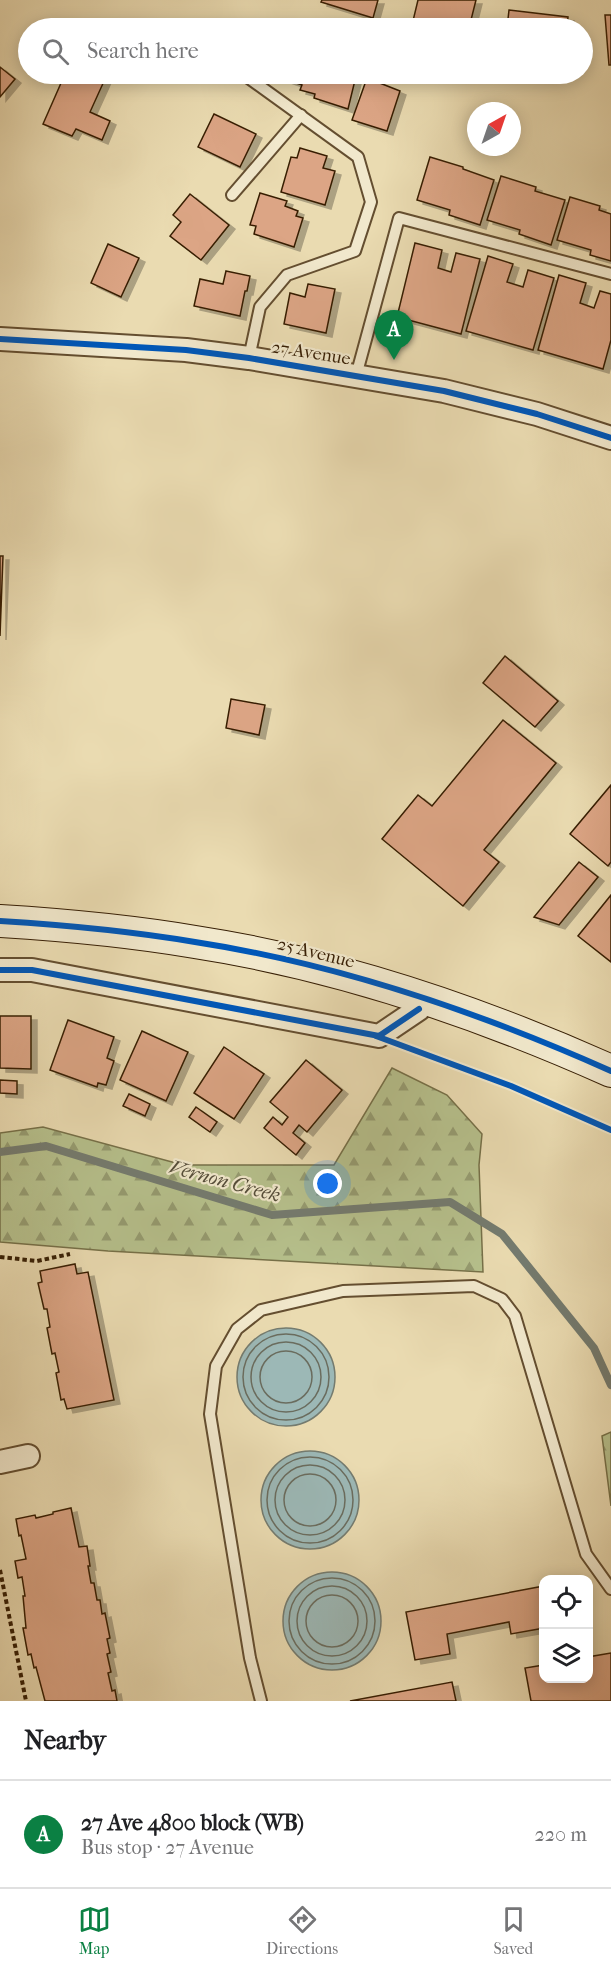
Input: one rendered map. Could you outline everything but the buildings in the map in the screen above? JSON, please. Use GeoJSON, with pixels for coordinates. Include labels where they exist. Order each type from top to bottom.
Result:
{"type":"FeatureCollection","features":[{"type":"Feature","properties":{"kind":"main road","name":"25 Avenue"},"geometry":{"type":"LineString","coordinates":[[0,921],[102,929],[197,942],[342,974],[423,998],[506,1027],[611,1071]]}},
{"type":"Feature","properties":{"kind":"street","name":"27 Avenue"},"geometry":{"type":"LineString","coordinates":[[0,339],[186,350],[356,375],[465,396],[537,414],[611,438]]}},
{"type":"Feature","properties":{"kind":"street"},"geometry":{"type":"LineString","coordinates":[[0,970],[32,970],[379,1036],[418,1009]]}},
{"type":"Feature","properties":{"kind":"street"},"geometry":{"type":"LineString","coordinates":[[0,1462],[28,1456]]}},
{"type":"Feature","properties":{"kind":"lane"},"geometry":{"type":"LineString","coordinates":[[249,358],[261,307],[287,275],[355,250],[371,202],[358,157],[257,84]]}},
{"type":"Feature","properties":{"kind":"lane"},"geometry":{"type":"LineString","coordinates":[[232,195],[301,116]]}},
{"type":"Feature","properties":{"kind":"lane"},"geometry":{"type":"LineString","coordinates":[[356,375],[399,218],[611,274]]}},
{"type":"Feature","properties":{"kind":"lane"},"geometry":{"type":"LineString","coordinates":[[261,1701],[250,1658],[210,1414],[216,1366],[237,1329],[261,1310],[343,1291],[474,1286],[502,1299],[515,1316],[586,1554],[611,1589]]}},
{"type":"Feature","properties":{"kind":"path"},"geometry":{"type":"LineString","coordinates":[[0,1257],[37,1261],[70,1254]]}},
{"type":"Feature","properties":{"kind":"path"},"geometry":{"type":"LineString","coordinates":[[0,1570],[26,1701]]}},
{"type":"Feature","properties":{"kind":"green space"},"geometry":{"type":"Polygon","coordinates":[[[392,1068],[447,1095],[482,1134],[479,1165],[483,1272],[108,1251],[0,1242],[0,1133],[43,1127],[183,1165],[334,1165],[392,1068]]]}},
{"type":"Feature","properties":{"kind":"green space"},"geometry":{"type":"Polygon","coordinates":[[[611,1432],[611,1506],[602,1436],[611,1432]]]}},
{"type":"Feature","properties":{"kind":"water"},"geometry":{"type":"Polygon","coordinates":[[[286,1328],[296,1329],[313,1336],[327,1350],[334,1367],[334,1387],[327,1404],[313,1418],[296,1425],[286,1426],[276,1425],[259,1418],[245,1404],[238,1387],[237,1377],[238,1367],[245,1350],[259,1336],[276,1329],[286,1328]]]}},
{"type":"Feature","properties":{"kind":"water"},"geometry":{"type":"Polygon","coordinates":[[[310,1451],[329,1455],[345,1465],[355,1481],[359,1500],[355,1519],[345,1535],[329,1545],[310,1549],[291,1545],[275,1535],[265,1519],[261,1500],[265,1481],[275,1465],[291,1455],[310,1451]]]}},
{"type":"Feature","properties":{"kind":"water"},"geometry":{"type":"Polygon","coordinates":[[[332,1572],[342,1573],[359,1580],[373,1594],[380,1611],[380,1631],[373,1648],[359,1662],[342,1669],[332,1670],[322,1669],[305,1662],[291,1648],[284,1631],[283,1621],[284,1611],[291,1594],[305,1580],[322,1573],[332,1572]]]}},
{"type":"Feature","properties":{"kind":"waterway","name":"Vernon Creek"},"geometry":{"type":"LineString","coordinates":[[0,1152],[46,1146],[272,1215],[450,1202],[502,1234],[594,1348],[611,1385]]}},
{"type":"Feature","properties":{"kind":"cycle path"},"geometry":{"type":"LineString","coordinates":[[0,339],[186,350],[249,358],[444,391],[537,414],[611,438]]}},
{"type":"Feature","properties":{"kind":"cycle path"},"geometry":{"type":"LineString","coordinates":[[0,921],[146,935],[249,951],[302,963],[459,1010],[611,1071]]}},
{"type":"Feature","properties":{"kind":"cycle path"},"geometry":{"type":"LineString","coordinates":[[0,970],[32,970],[379,1036],[419,1009]]}},
{"type":"Feature","properties":{"kind":"cycle path"},"geometry":{"type":"LineString","coordinates":[[376,1036],[511,1086],[611,1130]]}},
{"type":"Feature","properties":{"kind":"place","name":"27 Ave 4800 block (WB)"},"geometry":{"type":"Point","coordinates":[394,360]}}]}
